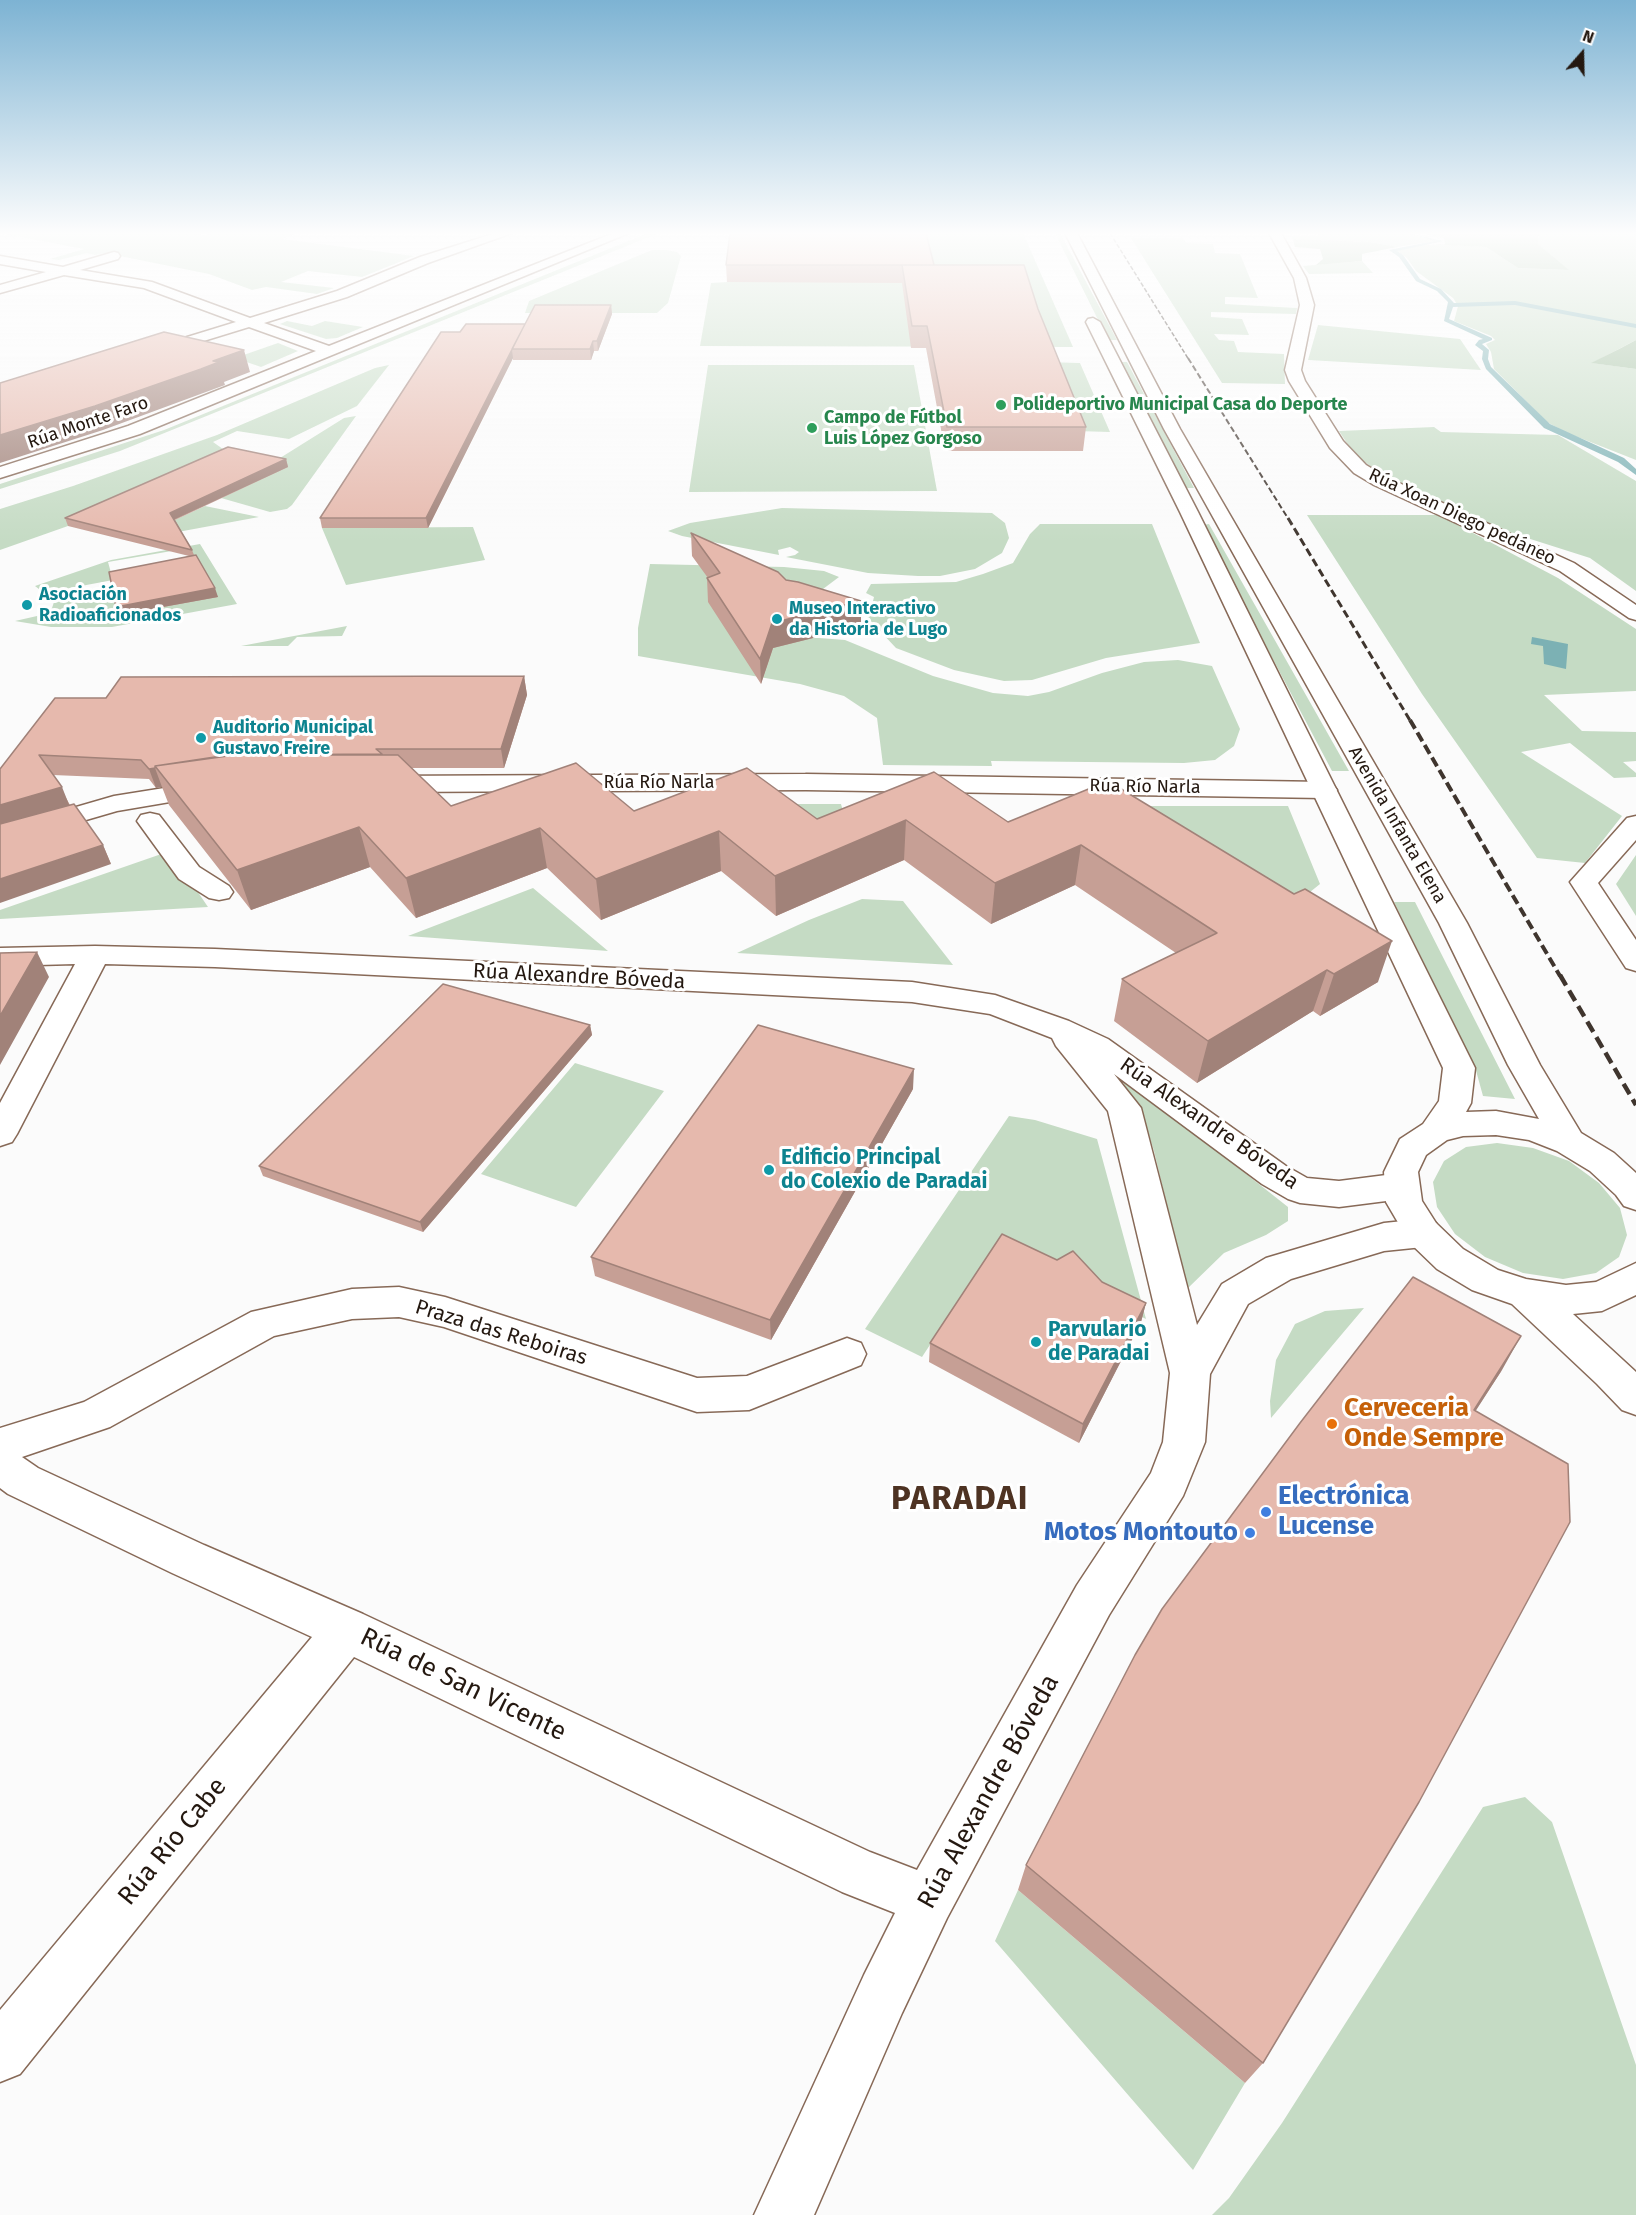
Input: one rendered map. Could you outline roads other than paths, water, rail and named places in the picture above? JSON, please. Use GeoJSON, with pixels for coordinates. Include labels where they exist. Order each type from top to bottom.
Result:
{"type":"FeatureCollection","features":[{"type":"Feature","properties":{"kind":"street"},"geometry":{"type":"LineString","coordinates":[[141,356],[201,336]]}},
{"type":"Feature","properties":{"kind":"street"},"geometry":{"type":"LineString","coordinates":[[289,336],[329,351]]}},
{"type":"Feature","properties":{"kind":"street","name":"Rúa Monte Faro"},"geometry":{"type":"LineString","coordinates":[[0,473],[134,430],[365,336]]}},
{"type":"Feature","properties":{"kind":"street"},"geometry":{"type":"LineString","coordinates":[[1099,336],[1189,512],[1459,1068],[1455,1103],[1435,1132]]}},
{"type":"Feature","properties":{"kind":"street","name":"Avenida Infanta Elena"},"geometry":{"type":"LineString","coordinates":[[1125,336],[1218,510],[1441,902],[1524,1065],[1569,1142]]}},
{"type":"Feature","properties":{"kind":"street","name":"Rúa Xoan Diego pedáneo"},"geometry":{"type":"LineString","coordinates":[[1301,336],[1293,370],[1297,381],[1336,444],[1360,469],[1380,481],[1567,567],[1636,614]]}},
{"type":"Feature","properties":{"kind":"street"},"geometry":{"type":"LineString","coordinates":[[1107,352],[1133,352]]}},
{"type":"Feature","properties":{"kind":"street"},"geometry":{"type":"LineString","coordinates":[[1189,512],[1218,510]]}},
{"type":"Feature","properties":{"kind":"street","name":"Rúa Río Narla"},"geometry":{"type":"LineString","coordinates":[[356,784],[806,782],[1324,790]]}},
{"type":"Feature","properties":{"kind":"street"},"geometry":{"type":"LineString","coordinates":[[0,837],[114,804],[229,786]]}},
{"type":"Feature","properties":{"kind":"street"},"geometry":{"type":"LineString","coordinates":[[150,821],[189,873],[219,892]]}},
{"type":"Feature","properties":{"kind":"street"},"geometry":{"type":"LineString","coordinates":[[1636,824],[1584,882],[1636,962]]}},
{"type":"Feature","properties":{"kind":"street"},"geometry":{"type":"LineString","coordinates":[[0,1134],[95,955]]}},
{"type":"Feature","properties":{"kind":"street","name":"Rúa Alexandre Bóveda"},"geometry":{"type":"LineString","coordinates":[[0,957],[95,955],[215,958],[912,992],[995,1005],[1058,1028],[1097,1046],[1274,1175],[1300,1190],[1339,1194],[1402,1186]]}},
{"type":"Feature","properties":{"kind":"street","name":"Rúa Alexandre Bóveda"},"geometry":{"type":"LineString","coordinates":[[784,2215],[883,1994],[929,1900],[1093,1600],[1168,1483],[1184,1442],[1190,1373],[1124,1108],[1058,1028]]}},
{"type":"Feature","properties":{"kind":"street"},"geometry":{"type":"LineString","coordinates":[[1636,1197],[1628,1186],[1602,1162],[1569,1142],[1533,1129],[1496,1123],[1462,1124],[1435,1132],[1412,1148],[1401,1172],[1404,1202],[1423,1233],[1450,1259],[1485,1280],[1525,1294],[1566,1299],[1602,1296],[1636,1278]]}},
{"type":"Feature","properties":{"kind":"street","name":"Rúa Alexandre Bóveda"},"geometry":{"type":"LineString","coordinates":[[1190,1373],[1235,1294],[1279,1268],[1384,1237],[1423,1233]]}},
{"type":"Feature","properties":{"kind":"street"},"geometry":{"type":"LineString","coordinates":[[1525,1294],[1611,1371],[1636,1398]]}},
{"type":"Feature","properties":{"kind":"street","name":"Praza das Reboiras"},"geometry":{"type":"LineString","coordinates":[[0,1446],[96,1415],[265,1323],[352,1304],[399,1302],[445,1312],[698,1395],[749,1394],[848,1354]]}},
{"type":"Feature","properties":{"kind":"street","name":"Rúa de San Vicente"},"geometry":{"type":"LineString","coordinates":[[0,1465],[23,1481],[188,1559],[347,1630],[860,1874],[929,1900]]}},
{"type":"Feature","properties":{"kind":"street","name":"Rúa Río Cabe"},"geometry":{"type":"LineString","coordinates":[[0,2054],[347,1630]]}},
{"type":"Feature","properties":{"kind":"water"},"geometry":{"type":"Polygon","coordinates":[[[1532,637],[1568,644],[1566,669],[1544,664],[1543,646],[1531,644],[1532,637]]]}},
{"type":"Feature","properties":{"kind":"waterway"},"geometry":{"type":"LineString","coordinates":[[1484,336],[1490,339],[1481,341],[1478,345],[1486,350],[1485,359],[1488,368],[1547,426],[1621,460],[1636,473]]}},
{"type":"Feature","properties":{"kind":"railway"},"geometry":{"type":"LineString","coordinates":[[1174,336],[1189,360]]}},
{"type":"Feature","properties":{"kind":"railway"},"geometry":{"type":"LineString","coordinates":[[1188,358],[1289,520]]}},
{"type":"Feature","properties":{"kind":"railway"},"geometry":{"type":"LineString","coordinates":[[1288,518],[1411,722]]}},
{"type":"Feature","properties":{"kind":"railway"},"geometry":{"type":"LineString","coordinates":[[1410,720],[1560,976]]}},
{"type":"Feature","properties":{"kind":"railway"},"geometry":{"type":"LineString","coordinates":[[1560,975],[1636,1105]]}},
{"type":"Feature","properties":{"kind":"place","name":"Polideportivo Municipal Casa do Deporte"},"geometry":{"type":"Point","coordinates":[1001,405]}},
{"type":"Feature","properties":{"kind":"place","name":"Campo de Fútbol Luis López Gorgoso"},"geometry":{"type":"Point","coordinates":[812,428]}},
{"type":"Feature","properties":{"kind":"place","name":"Asociación Radioaficionados"},"geometry":{"type":"Point","coordinates":[27,605]}},
{"type":"Feature","properties":{"kind":"place","name":"Museo Interactivo da Historia de Lugo"},"geometry":{"type":"Point","coordinates":[777,619]}},
{"type":"Feature","properties":{"kind":"place","name":"Auditorio Municipal Gustavo Freire"},"geometry":{"type":"Point","coordinates":[201,738]}},
{"type":"Feature","properties":{"kind":"place","name":"Edificio Principal do Colexio de Paradai"},"geometry":{"type":"Point","coordinates":[769,1170]}},
{"type":"Feature","properties":{"kind":"place","name":"Parvulario de Paradai"},"geometry":{"type":"Point","coordinates":[1036,1342]}},
{"type":"Feature","properties":{"kind":"place","name":"Cerveceria Onde Sempre"},"geometry":{"type":"Point","coordinates":[1332,1424]}},
{"type":"Feature","properties":{"kind":"place","name":"Electrónica Lucense"},"geometry":{"type":"Point","coordinates":[1266,1512]}},
{"type":"Feature","properties":{"kind":"place","name":"Motos Montouto"},"geometry":{"type":"Point","coordinates":[1250,1533]}},
{"type":"Feature","properties":{"kind":"district","name":"PARADAI"},"geometry":{"type":"Point","coordinates":[960,1500]}}]}
